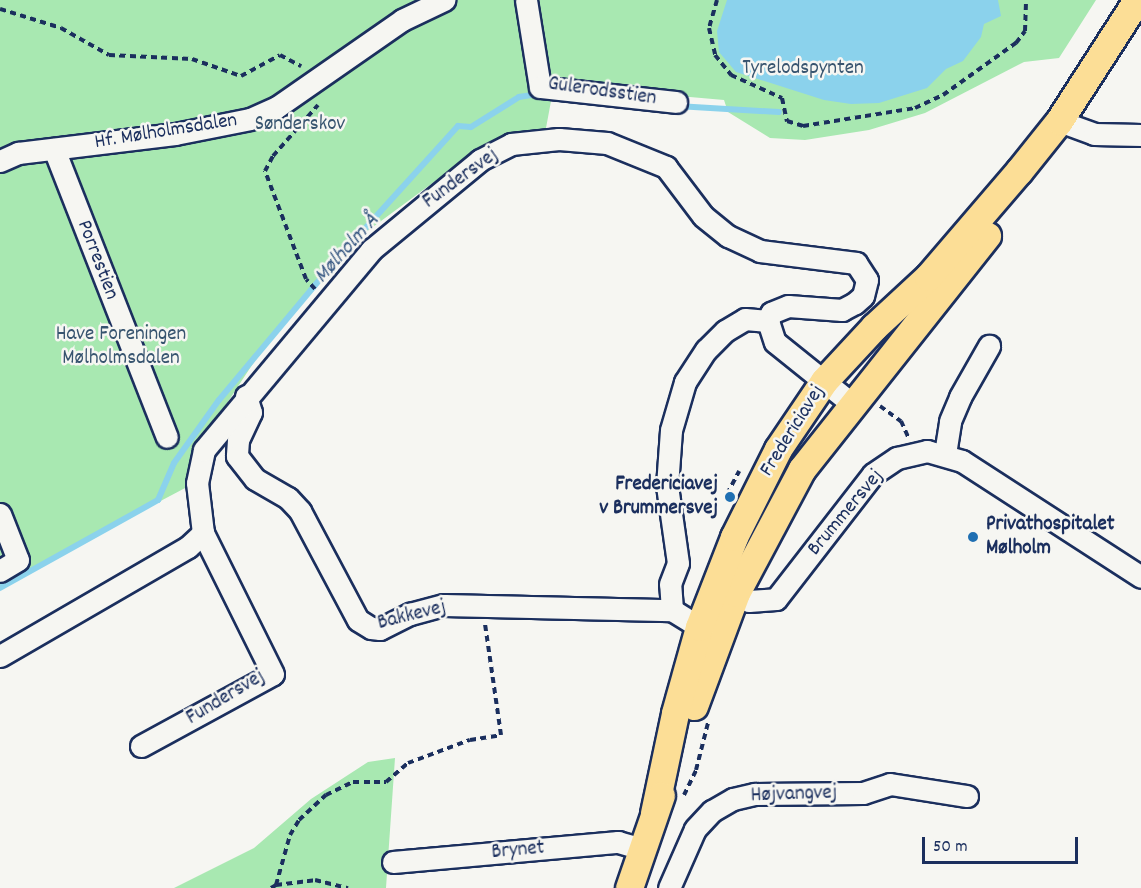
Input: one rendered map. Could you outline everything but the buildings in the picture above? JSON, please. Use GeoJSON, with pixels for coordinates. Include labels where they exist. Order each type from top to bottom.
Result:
{"type":"FeatureCollection","features":[{"type":"Feature","properties":{"kind":"main road","name":"Fredericiavej"},"geometry":{"type":"LineString","coordinates":[[629,888],[726,588],[734,537],[778,449],[824,381],[964,237],[1059,121],[1136,6]]}},
{"type":"Feature","properties":{"kind":"main road","name":"Fredericiavej"},"geometry":{"type":"LineString","coordinates":[[654,813],[675,713],[699,627],[802,469],[861,402],[1028,181],[1059,121]]}},
{"type":"Feature","properties":{"kind":"street","name":"Hf. Mølholmsdalen"},"geometry":{"type":"LineString","coordinates":[[0,161],[18,153],[175,134],[250,119],[277,107],[318,75],[402,20],[444,0]]}},
{"type":"Feature","properties":{"kind":"street","name":"Gulerodsstien"},"geometry":{"type":"LineString","coordinates":[[526,0],[540,87],[676,102]]}},
{"type":"Feature","properties":{"kind":"street"},"geometry":{"type":"LineString","coordinates":[[1059,121],[1094,134],[1141,135]]}},
{"type":"Feature","properties":{"kind":"street","name":"Fundersvej"},"geometry":{"type":"LineString","coordinates":[[141,746],[273,674],[203,533],[197,483],[204,450],[246,396],[371,250],[480,160],[511,144],[534,140],[607,143],[666,167],[704,216],[728,236],[760,251],[849,261],[865,273],[863,296],[842,310],[788,306],[771,313],[768,321]]}},
{"type":"Feature","properties":{"kind":"street","name":"Porrestien"},"geometry":{"type":"LineString","coordinates":[[54,149],[167,437]]}},
{"type":"Feature","properties":{"kind":"street"},"geometry":{"type":"LineString","coordinates":[[699,627],[672,610],[670,584],[678,563],[666,486],[671,430],[685,382],[706,350],[725,331],[745,319],[768,321],[775,342],[824,381],[861,402]]}},
{"type":"Feature","properties":{"kind":"street"},"geometry":{"type":"LineString","coordinates":[[945,454],[957,405],[989,346]]}},
{"type":"Feature","properties":{"kind":"street","name":"Bakkevej"},"geometry":{"type":"LineString","coordinates":[[246,396],[251,412],[238,440],[237,456],[255,479],[288,498],[300,511],[358,620],[370,628],[380,629],[429,607],[672,610]]}},
{"type":"Feature","properties":{"kind":"street","name":"Brummersvej"},"geometry":{"type":"LineString","coordinates":[[726,588],[749,601],[776,599],[873,474],[915,451],[945,454],[962,461],[1141,577]]}},
{"type":"Feature","properties":{"kind":"street"},"geometry":{"type":"LineString","coordinates":[[0,514],[18,560],[0,571]]}},
{"type":"Feature","properties":{"kind":"street"},"geometry":{"type":"LineString","coordinates":[[0,656],[188,547],[203,533]]}},
{"type":"Feature","properties":{"kind":"street","name":"Højvangvej"},"geometry":{"type":"LineString","coordinates":[[669,888],[695,829],[712,812],[733,799],[755,794],[863,793],[890,784],[967,796]]}},
{"type":"Feature","properties":{"kind":"street","name":"Brynet"},"geometry":{"type":"LineString","coordinates":[[393,862],[618,842],[642,849]]}},
{"type":"Feature","properties":{"kind":"path"},"geometry":{"type":"LineString","coordinates":[[717,0],[709,28],[715,55],[731,75],[782,98],[786,105],[787,121],[803,126],[915,108],[943,95],[1016,43],[1025,30],[1026,0]]}},
{"type":"Feature","properties":{"kind":"path"},"geometry":{"type":"LineString","coordinates":[[0,9],[61,28],[109,55],[192,59],[242,76],[280,55],[318,75]]}},
{"type":"Feature","properties":{"kind":"path"},"geometry":{"type":"LineString","coordinates":[[317,291],[306,279],[265,171],[273,156],[324,98]]}},
{"type":"Feature","properties":{"kind":"path"},"geometry":{"type":"LineString","coordinates":[[861,402],[901,421]]}},
{"type":"Feature","properties":{"kind":"path"},"geometry":{"type":"LineString","coordinates":[[276,885],[290,835],[299,820],[326,795],[353,782],[386,782],[408,763],[470,740],[501,735],[485,621],[478,606]]}},
{"type":"Feature","properties":{"kind":"path"},"geometry":{"type":"LineString","coordinates":[[271,888],[276,885],[315,880],[348,888]]}},
{"type":"Feature","properties":{"kind":"green space"},"geometry":{"type":"Polygon","coordinates":[[[0,0],[1096,0],[1059,58],[1024,62],[925,113],[869,130],[805,140],[770,138],[728,112],[724,100],[554,85],[546,128],[507,136],[476,151],[362,235],[331,266],[254,362],[195,452],[187,487],[0,586],[0,0]]]}},
{"type":"Feature","properties":{"kind":"green space"},"geometry":{"type":"Polygon","coordinates":[[[395,758],[386,888],[174,888],[254,848],[311,799],[368,762],[395,758]]]}},
{"type":"Feature","properties":{"kind":"water"},"geometry":{"type":"Polygon","coordinates":[[[727,0],[998,0],[1001,16],[984,24],[981,37],[963,61],[946,69],[927,88],[879,103],[851,104],[824,100],[736,72],[719,52],[717,31],[727,0]]]}},
{"type":"Feature","properties":{"kind":"waterway","name":"Mølholm Å"},"geometry":{"type":"LineString","coordinates":[[0,588],[158,500],[174,463],[219,400],[331,266],[458,126],[471,127],[519,97],[539,94]]}},
{"type":"Feature","properties":{"kind":"waterway","name":"Mølholm Å"},"geometry":{"type":"LineString","coordinates":[[677,106],[779,112]]}},
{"type":"Feature","properties":{"kind":"place","name":"Fredericiavej v Brummersvej"},"geometry":{"type":"Point","coordinates":[730,497]}},
{"type":"Feature","properties":{"kind":"place","name":"Privathospitalet Mølholm"},"geometry":{"type":"Point","coordinates":[973,537]}},
{"type":"Feature","properties":{"kind":"park label","name":"Tyrelodspynten"},"geometry":{"type":"Point","coordinates":[803,69]}},
{"type":"Feature","properties":{"kind":"park label","name":"Sønderskov"},"geometry":{"type":"Point","coordinates":[300,125]}},
{"type":"Feature","properties":{"kind":"park label","name":"Have Foreningen Mølholmsdalen"},"geometry":{"type":"Point","coordinates":[121,347]}}]}
